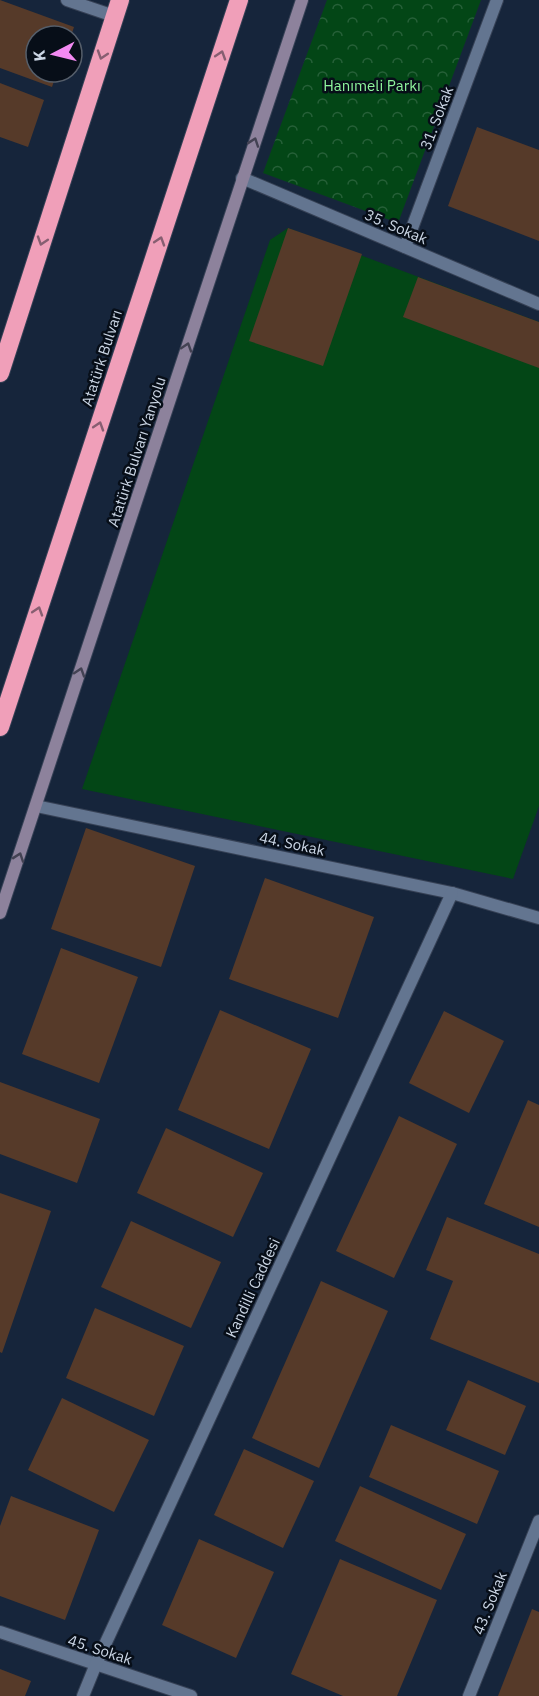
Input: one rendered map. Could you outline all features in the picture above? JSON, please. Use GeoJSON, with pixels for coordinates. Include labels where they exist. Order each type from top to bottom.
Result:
{"type":"FeatureCollection","features":[{"type":"Feature","properties":{"kind":"highway","name":"Atatürk Bulvarı"},"geometry":{"type":"LineString","coordinates":[[0,727],[239,0]]}},
{"type":"Feature","properties":{"kind":"highway"},"geometry":{"type":"LineString","coordinates":[[0,373],[117,8]]}},
{"type":"Feature","properties":{"kind":"main road","name":"Atatürk Bulvarı Yanyolu"},"geometry":{"type":"LineString","coordinates":[[0,912],[302,0]]}},
{"type":"Feature","properties":{"kind":"street"},"geometry":{"type":"LineString","coordinates":[[67,0],[117,8]]}},
{"type":"Feature","properties":{"kind":"street","name":"31. Sokak"},"geometry":{"type":"LineString","coordinates":[[405,247],[497,0]]}},
{"type":"Feature","properties":{"kind":"street","name":"35. Sokak"},"geometry":{"type":"LineString","coordinates":[[242,178],[539,303]]}},
{"type":"Feature","properties":{"kind":"street","name":"44. Sokak"},"geometry":{"type":"LineString","coordinates":[[36,806],[452,893],[539,918]]}},
{"type":"Feature","properties":{"kind":"street","name":"Kandilli Caddesi"},"geometry":{"type":"LineString","coordinates":[[83,1696],[452,893]]}},
{"type":"Feature","properties":{"kind":"street","name":"43. Sokak"},"geometry":{"type":"LineString","coordinates":[[469,1696],[539,1521]]}},
{"type":"Feature","properties":{"kind":"street","name":"45. Sokak"},"geometry":{"type":"LineString","coordinates":[[0,1632],[191,1696]]}},
{"type":"Feature","properties":{"kind":"green space","name":"Hanımeli Parkı"},"geometry":{"type":"Polygon","coordinates":[[[327,0],[481,0],[398,223],[263,173],[327,0]]]}},
{"type":"Feature","properties":{"kind":"green space"},"geometry":{"type":"Polygon","coordinates":[[[288,228],[539,322],[539,806],[513,879],[82,789],[270,240],[288,228]]]}},
{"type":"Feature","properties":{"kind":"building"},"geometry":{"type":"Polygon","coordinates":[[[0,0],[66,24],[24,24],[24,77],[0,68],[0,0]]]}},
{"type":"Feature","properties":{"kind":"building"},"geometry":{"type":"Polygon","coordinates":[[[0,83],[44,100],[28,147],[0,137],[0,83]]]}},
{"type":"Feature","properties":{"kind":"building"},"geometry":{"type":"Polygon","coordinates":[[[477,127],[539,150],[539,241],[448,206],[477,127]]]}},
{"type":"Feature","properties":{"kind":"building"},"geometry":{"type":"Polygon","coordinates":[[[288,228],[362,254],[323,366],[249,341],[288,228]]]}},
{"type":"Feature","properties":{"kind":"building"},"geometry":{"type":"Polygon","coordinates":[[[418,277],[539,322],[539,368],[403,317],[418,277]]]}},
{"type":"Feature","properties":{"kind":"building"},"geometry":{"type":"Polygon","coordinates":[[[86,828],[195,866],[161,967],[51,929],[86,828]]]}},
{"type":"Feature","properties":{"kind":"building"},"geometry":{"type":"Polygon","coordinates":[[[265,878],[374,917],[338,1018],[229,979],[265,878]]]}},
{"type":"Feature","properties":{"kind":"building"},"geometry":{"type":"Polygon","coordinates":[[[61,948],[138,977],[99,1083],[22,1054],[61,948]]]}},
{"type":"Feature","properties":{"kind":"building"},"geometry":{"type":"Polygon","coordinates":[[[220,1010],[311,1049],[269,1149],[178,1110],[220,1010]]]}},
{"type":"Feature","properties":{"kind":"building"},"geometry":{"type":"Polygon","coordinates":[[[444,1011],[504,1041],[469,1113],[409,1083],[444,1011]]]}},
{"type":"Feature","properties":{"kind":"building"},"geometry":{"type":"Polygon","coordinates":[[[0,1082],[100,1119],[77,1183],[0,1154],[0,1082]]]}},
{"type":"Feature","properties":{"kind":"building"},"geometry":{"type":"Polygon","coordinates":[[[528,1100],[539,1105],[539,1227],[484,1204],[528,1100]]]}},
{"type":"Feature","properties":{"kind":"building"},"geometry":{"type":"Polygon","coordinates":[[[399,1116],[457,1144],[394,1278],[336,1251],[399,1116]]]}},
{"type":"Feature","properties":{"kind":"building"},"geometry":{"type":"Polygon","coordinates":[[[166,1128],[263,1173],[233,1237],[137,1193],[166,1128]]]}},
{"type":"Feature","properties":{"kind":"building"},"geometry":{"type":"Polygon","coordinates":[[[0,1193],[51,1211],[2,1353],[0,1352],[0,1193]]]}},
{"type":"Feature","properties":{"kind":"building"},"geometry":{"type":"Polygon","coordinates":[[[447,1217],[539,1254],[539,1383],[430,1339],[453,1281],[426,1270],[447,1217]]]}},
{"type":"Feature","properties":{"kind":"building"},"geometry":{"type":"Polygon","coordinates":[[[131,1221],[221,1262],[191,1328],[101,1287],[131,1221]]]}},
{"type":"Feature","properties":{"kind":"building"},"geometry":{"type":"Polygon","coordinates":[[[321,1281],[388,1311],[319,1468],[252,1438],[321,1281]]]}},
{"type":"Feature","properties":{"kind":"building"},"geometry":{"type":"Polygon","coordinates":[[[95,1308],[184,1346],[154,1416],[66,1378],[95,1308]]]}},
{"type":"Feature","properties":{"kind":"building"},"geometry":{"type":"Polygon","coordinates":[[[468,1380],[526,1406],[505,1455],[446,1430],[468,1380]]]}},
{"type":"Feature","properties":{"kind":"building"},"geometry":{"type":"Polygon","coordinates":[[[62,1398],[149,1440],[114,1512],[28,1470],[62,1398]]]}},
{"type":"Feature","properties":{"kind":"building"},"geometry":{"type":"Polygon","coordinates":[[[391,1425],[499,1471],[477,1524],[369,1477],[391,1425]]]}},
{"type":"Feature","properties":{"kind":"building"},"geometry":{"type":"Polygon","coordinates":[[[244,1449],[314,1481],[283,1548],[214,1515],[244,1449]]]}},
{"type":"Feature","properties":{"kind":"building"},"geometry":{"type":"Polygon","coordinates":[[[360,1486],[466,1534],[441,1590],[335,1541],[360,1486]]]}},
{"type":"Feature","properties":{"kind":"building"},"geometry":{"type":"Polygon","coordinates":[[[11,1496],[99,1530],[65,1620],[0,1596],[0,1526],[11,1496]]]}},
{"type":"Feature","properties":{"kind":"building"},"geometry":{"type":"Polygon","coordinates":[[[199,1539],[274,1572],[236,1658],[162,1625],[199,1539]]]}},
{"type":"Feature","properties":{"kind":"building"},"geometry":{"type":"Polygon","coordinates":[[[340,1559],[437,1600],[397,1696],[343,1696],[291,1674],[340,1559]]]}},
{"type":"Feature","properties":{"kind":"building"},"geometry":{"type":"Polygon","coordinates":[[[532,1609],[539,1612],[539,1696],[498,1696],[532,1609]]]}},
{"type":"Feature","properties":{"kind":"building"},"geometry":{"type":"Polygon","coordinates":[[[0,1669],[31,1681],[25,1696],[0,1696],[0,1669]]]}}]}
